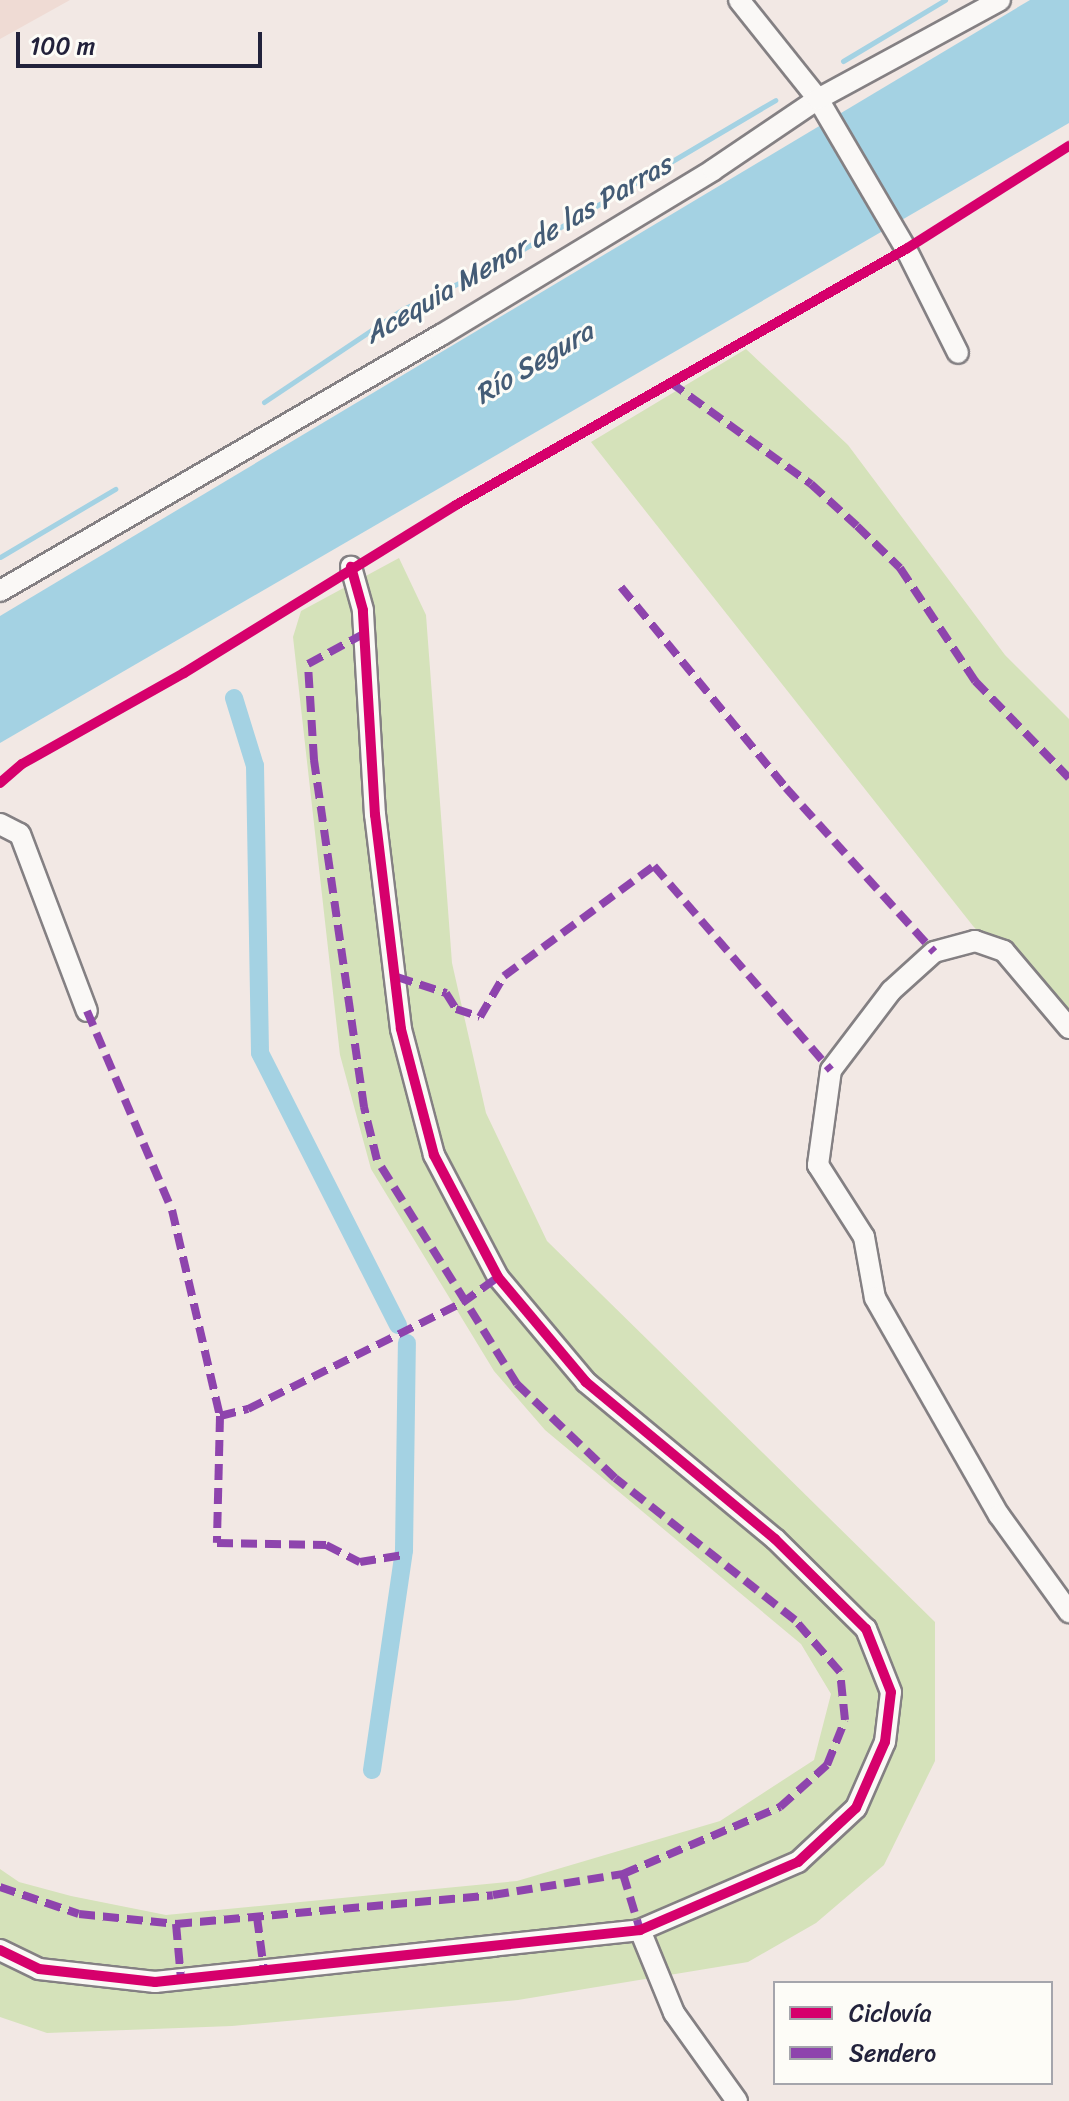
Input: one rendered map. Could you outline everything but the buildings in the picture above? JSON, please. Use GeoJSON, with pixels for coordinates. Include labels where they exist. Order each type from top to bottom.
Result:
{"type":"FeatureCollection","features":[{"type":"Feature","properties":{"kind":"street"},"geometry":{"type":"LineString","coordinates":[[739,0],[818,99],[906,249],[958,353]]}},
{"type":"Feature","properties":{"kind":"street"},"geometry":{"type":"LineString","coordinates":[[0,591],[441,335],[713,170],[818,99],[1000,0]]}},
{"type":"Feature","properties":{"kind":"street"},"geometry":{"type":"LineString","coordinates":[[0,1950],[39,1969],[155,1982],[640,1930],[798,1862],[856,1808],[885,1742],[891,1692],[866,1629],[775,1539],[586,1382],[498,1277],[434,1155],[401,1029],[375,815],[363,610],[351,567]]}},
{"type":"Feature","properties":{"kind":"street"},"geometry":{"type":"LineString","coordinates":[[0,824],[20,834],[87,1011]]}},
{"type":"Feature","properties":{"kind":"street"},"geometry":{"type":"LineString","coordinates":[[1069,1028],[1004,951],[975,941],[934,952],[891,991],[831,1070],[818,1165],[864,1237],[875,1298],[999,1515],[1069,1612]]}},
{"type":"Feature","properties":{"kind":"street"},"geometry":{"type":"LineString","coordinates":[[640,1930],[674,2013],[737,2101]]}},
{"type":"Feature","properties":{"kind":"shaded area"},"geometry":{"type":"Polygon","coordinates":[[[0,0],[70,0],[0,39],[0,0]]]}},
{"type":"Feature","properties":{"kind":"green space"},"geometry":{"type":"Polygon","coordinates":[[[746,349],[848,445],[1005,655],[1069,719],[1069,1025],[973,926],[591,442],[746,349]]]}},
{"type":"Feature","properties":{"kind":"green space"},"geometry":{"type":"Polygon","coordinates":[[[399,558],[426,615],[452,963],[486,1113],[547,1241],[935,1622],[935,1761],[884,1865],[816,1923],[748,1962],[518,2000],[232,2026],[47,2033],[0,2017],[0,1869],[19,1882],[166,1915],[517,1881],[720,1821],[814,1760],[831,1694],[801,1644],[545,1430],[494,1371],[371,1169],[340,1055],[293,637],[301,611],[399,558]]]}},
{"type":"Feature","properties":{"kind":"water","name":"Río Segura"},"geometry":{"type":"Polygon","coordinates":[[[1030,0],[1069,0],[1069,123],[0,743],[0,616],[1030,0]]]}},
{"type":"Feature","properties":{"kind":"waterway","name":"Acequia Menor de las Parras"},"geometry":{"type":"LineString","coordinates":[[843,61],[945,0]]}},
{"type":"Feature","properties":{"kind":"waterway","name":"Acequia Menor de las Parras"},"geometry":{"type":"LineString","coordinates":[[264,402],[403,309],[493,267],[775,100]]}},
{"type":"Feature","properties":{"kind":"waterway","name":"Acequia Menor de las Parras"},"geometry":{"type":"LineString","coordinates":[[0,557],[115,489]]}},
{"type":"Feature","properties":{"kind":"waterway"},"geometry":{"type":"LineString","coordinates":[[234,698],[255,766],[260,1053],[398,1325]]}},
{"type":"Feature","properties":{"kind":"waterway"},"geometry":{"type":"LineString","coordinates":[[372,1770],[404,1550],[407,1343]]}},
{"type":"Feature","properties":{"kind":"marked path"},"geometry":{"type":"LineString","coordinates":[[670,382],[811,484],[900,568],[975,681],[1069,778]]}},
{"type":"Feature","properties":{"kind":"marked path"},"geometry":{"type":"LineString","coordinates":[[621,587],[786,788],[934,952]]}},
{"type":"Feature","properties":{"kind":"marked path"},"geometry":{"type":"LineString","coordinates":[[0,1887],[79,1914],[176,1924],[493,1895],[623,1874],[780,1807],[827,1765],[845,1720],[840,1672],[795,1620],[615,1478],[517,1384],[377,1160],[364,1107],[314,760],[308,664],[365,633]]}},
{"type":"Feature","properties":{"kind":"marked path"},"geometry":{"type":"LineString","coordinates":[[397,977],[446,993],[456,1009],[480,1017],[504,976],[654,866],[831,1070]]}},
{"type":"Feature","properties":{"kind":"marked path"},"geometry":{"type":"LineString","coordinates":[[87,1011],[172,1210],[220,1416],[217,1543],[326,1545],[360,1562],[403,1555]]}},
{"type":"Feature","properties":{"kind":"marked path"},"geometry":{"type":"LineString","coordinates":[[220,1416],[248,1409],[462,1303],[498,1277]]}},
{"type":"Feature","properties":{"kind":"marked path"},"geometry":{"type":"LineString","coordinates":[[623,1874],[640,1930]]}},
{"type":"Feature","properties":{"kind":"marked path"},"geometry":{"type":"LineString","coordinates":[[257,1917],[264,1970]]}},
{"type":"Feature","properties":{"kind":"marked path"},"geometry":{"type":"LineString","coordinates":[[176,1924],[181,1979]]}},
{"type":"Feature","properties":{"kind":"cycle path"},"geometry":{"type":"LineString","coordinates":[[0,783],[22,764],[184,673],[456,505],[906,249],[1069,146]]}},
{"type":"Feature","properties":{"kind":"cycle path"},"geometry":{"type":"LineString","coordinates":[[0,1950],[39,1969],[155,1982],[640,1930],[798,1862],[856,1808],[885,1742],[891,1692],[866,1629],[775,1539],[586,1382],[498,1277],[434,1155],[401,1029],[375,815],[363,610],[351,567]]}}]}
